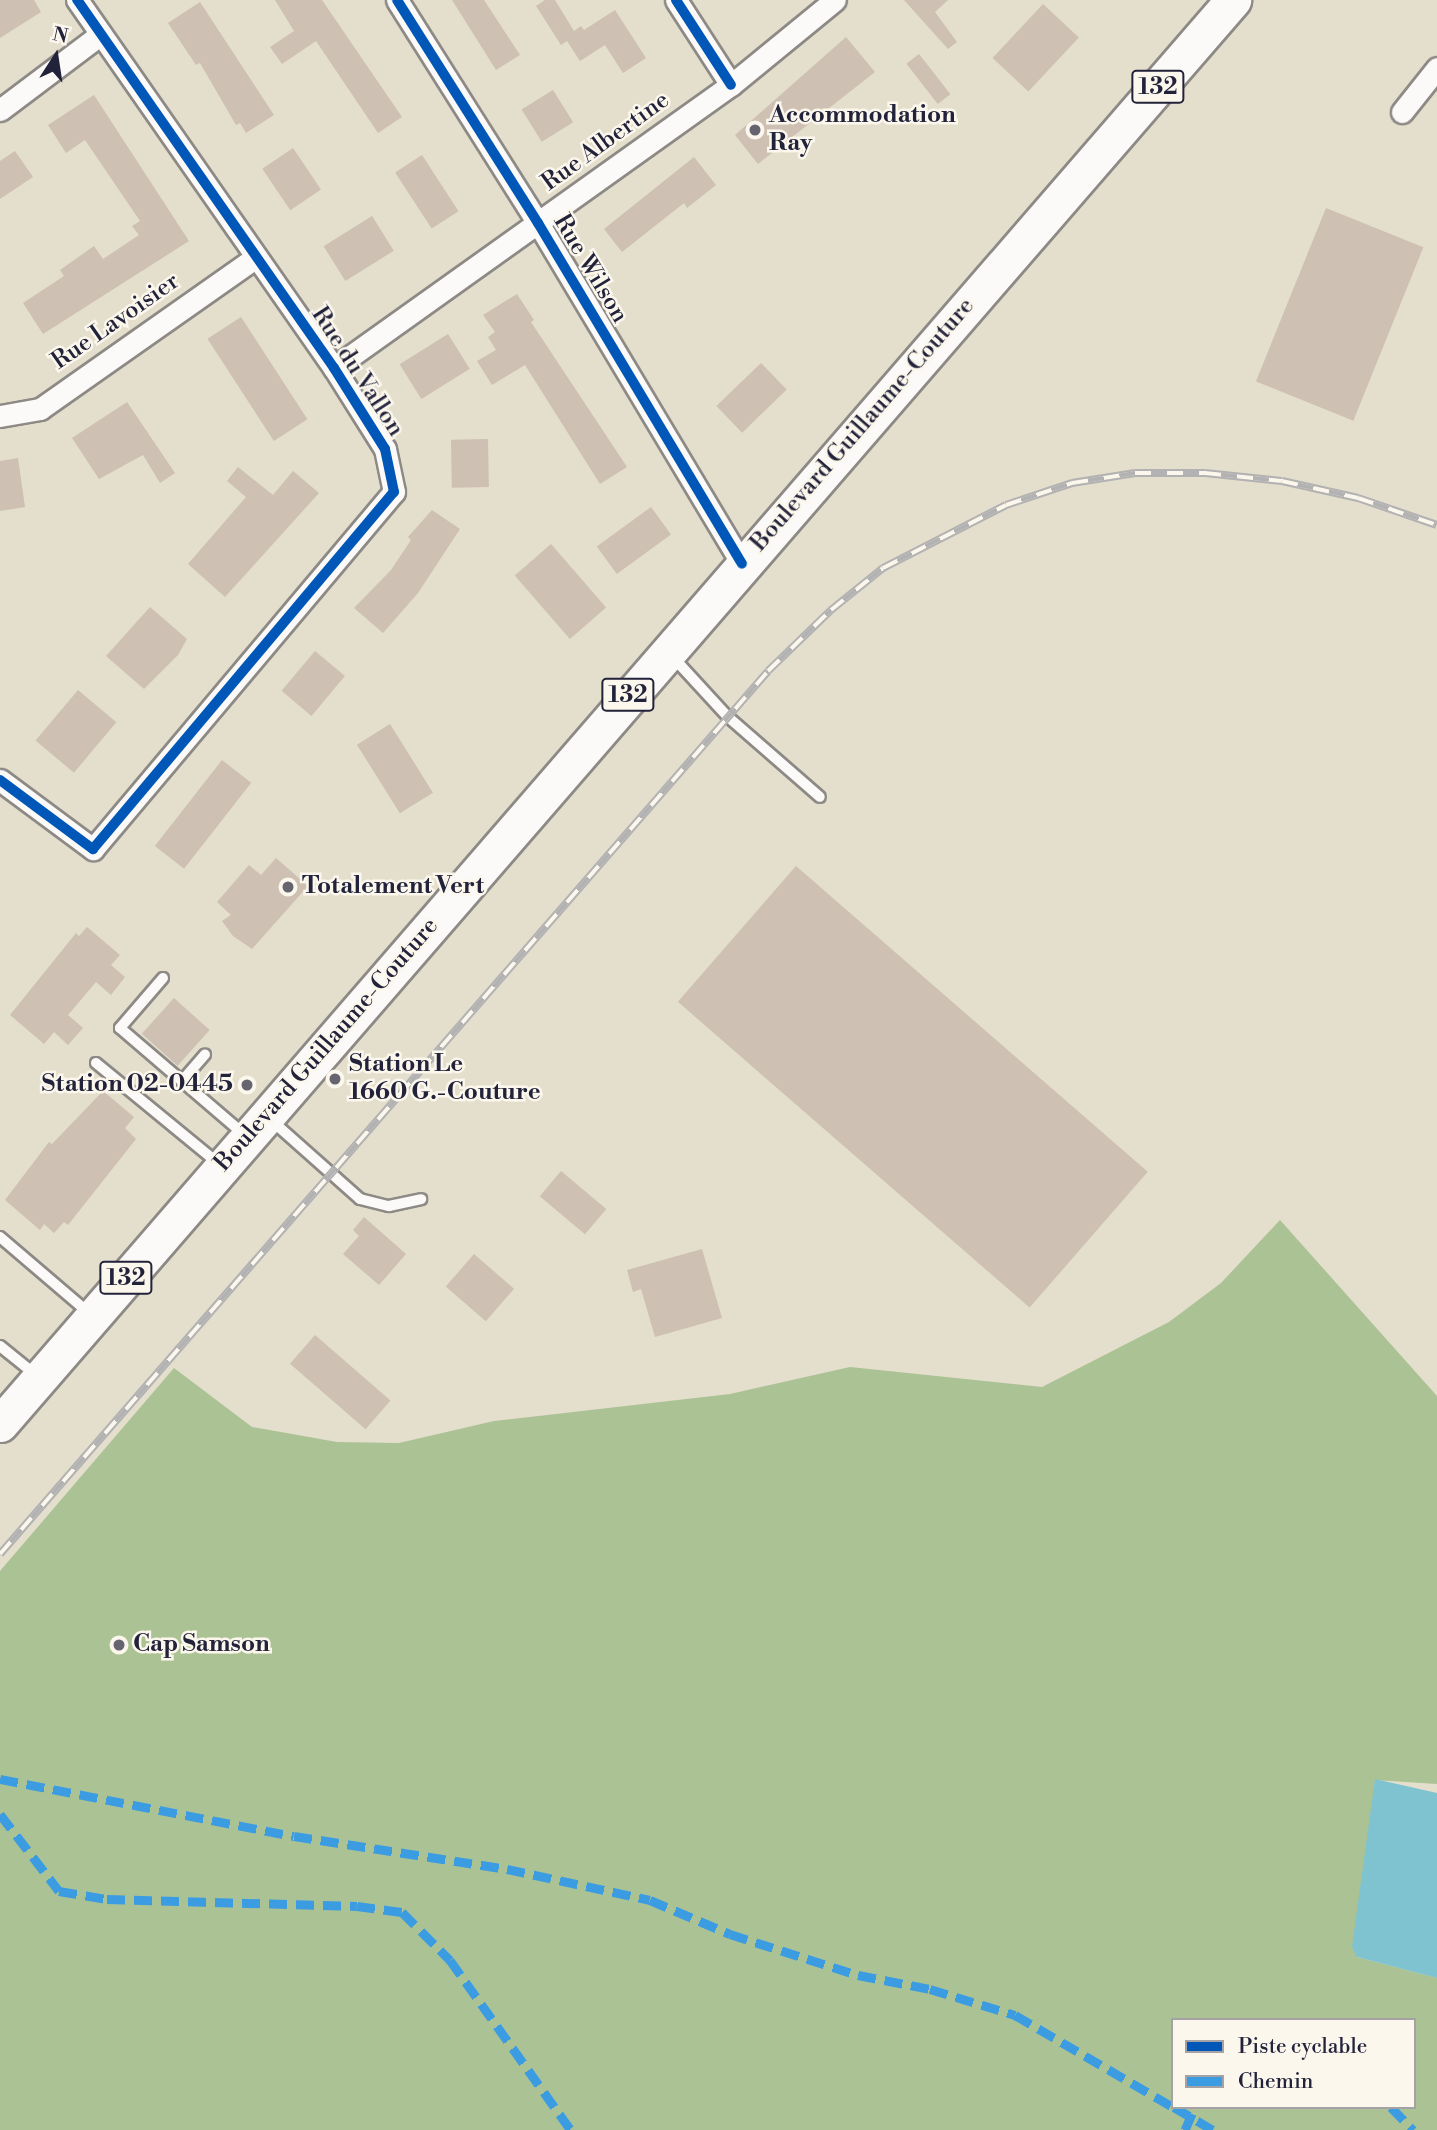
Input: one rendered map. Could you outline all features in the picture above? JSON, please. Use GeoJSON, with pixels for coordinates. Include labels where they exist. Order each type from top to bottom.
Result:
{"type":"FeatureCollection","features":[{"type":"Feature","properties":{"kind":"main road","name":"Boulevard Guillaume-Couture"},"geometry":{"type":"LineString","coordinates":[[0,1424],[741,564],[1233,0]]}},
{"type":"Feature","properties":{"kind":"street","name":"Rue du Vallon"},"geometry":{"type":"LineString","coordinates":[[0,780],[93,849],[394,492],[385,449],[334,368],[77,0]]}},
{"type":"Feature","properties":{"kind":"street","name":"Rue Wilson"},"geometry":{"type":"LineString","coordinates":[[397,0],[538,223],[741,564]]}},
{"type":"Feature","properties":{"kind":"street"},"geometry":{"type":"LineString","coordinates":[[676,0],[731,85]]}},
{"type":"Feature","properties":{"kind":"street","name":"Rue Albertine"},"geometry":{"type":"LineString","coordinates":[[334,368],[731,85],[835,0]]}},
{"type":"Feature","properties":{"kind":"street"},"geometry":{"type":"LineString","coordinates":[[0,110],[101,34]]}},
{"type":"Feature","properties":{"kind":"street"},"geometry":{"type":"LineString","coordinates":[[1402,112],[1437,68]]}},
{"type":"Feature","properties":{"kind":"street","name":"Rue Lavoisier"},"geometry":{"type":"LineString","coordinates":[[0,416],[40,408],[256,257]]}},
{"type":"Feature","properties":{"kind":"lane"},"geometry":{"type":"LineString","coordinates":[[667,650],[727,716],[820,797]]}},
{"type":"Feature","properties":{"kind":"lane"},"geometry":{"type":"LineString","coordinates":[[163,978],[120,1028],[182,1081],[257,1126],[360,1199],[389,1206],[421,1199]]}},
{"type":"Feature","properties":{"kind":"lane"},"geometry":{"type":"LineString","coordinates":[[182,1081],[205,1055]]}},
{"type":"Feature","properties":{"kind":"lane"},"geometry":{"type":"LineString","coordinates":[[96,1063],[222,1166]]}},
{"type":"Feature","properties":{"kind":"lane"},"geometry":{"type":"LineString","coordinates":[[0,1237],[93,1316]]}},
{"type":"Feature","properties":{"kind":"lane"},"geometry":{"type":"LineString","coordinates":[[0,1346],[40,1377]]}},
{"type":"Feature","properties":{"kind":"green space"},"geometry":{"type":"Polygon","coordinates":[[[1280,1220],[1437,1396],[1437,1784],[1375,1780],[1357,1957],[1437,1978],[1437,2130],[0,2130],[0,1571],[174,1368],[252,1427],[337,1442],[399,1443],[494,1421],[730,1394],[850,1367],[1042,1387],[1169,1322],[1221,1283],[1280,1220]]]}},
{"type":"Feature","properties":{"kind":"water"},"geometry":{"type":"Polygon","coordinates":[[[1375,1779],[1437,1793],[1437,1978],[1357,1957],[1352,1947],[1375,1779]]]}},
{"type":"Feature","properties":{"kind":"building"},"geometry":{"type":"Polygon","coordinates":[[[0,0],[34,0],[41,12],[0,38],[0,0]]]}},
{"type":"Feature","properties":{"kind":"building"},"geometry":{"type":"Polygon","coordinates":[[[275,0],[322,0],[402,117],[378,133],[316,41],[282,64],[270,47],[294,31],[275,0]]]}},
{"type":"Feature","properties":{"kind":"building"},"geometry":{"type":"Polygon","coordinates":[[[452,0],[484,0],[520,55],[496,70],[452,0]]]}},
{"type":"Feature","properties":{"kind":"building"},"geometry":{"type":"Polygon","coordinates":[[[545,0],[555,0],[574,31],[581,26],[584,30],[615,10],[646,58],[623,73],[605,45],[580,61],[567,41],[561,45],[536,6],[545,0]]]}},
{"type":"Feature","properties":{"kind":"building"},"geometry":{"type":"Polygon","coordinates":[[[904,0],[948,0],[935,12],[957,42],[948,49],[904,0]]]}},
{"type":"Feature","properties":{"kind":"building"},"geometry":{"type":"Polygon","coordinates":[[[200,2],[274,115],[246,133],[240,123],[236,125],[200,63],[196,65],[168,23],[200,2]]]}},
{"type":"Feature","properties":{"kind":"building"},"geometry":{"type":"Polygon","coordinates":[[[1043,4],[1079,37],[1028,92],[993,58],[1043,4]]]}},
{"type":"Feature","properties":{"kind":"building"},"geometry":{"type":"Polygon","coordinates":[[[846,37],[875,72],[758,164],[735,135],[846,37]]]}},
{"type":"Feature","properties":{"kind":"building"},"geometry":{"type":"Polygon","coordinates":[[[919,54],[950,94],[938,104],[906,64],[919,54]]]}},
{"type":"Feature","properties":{"kind":"building"},"geometry":{"type":"Polygon","coordinates":[[[553,90],[573,122],[542,142],[522,110],[553,90]]]}},
{"type":"Feature","properties":{"kind":"building"},"geometry":{"type":"Polygon","coordinates":[[[94,95],[189,241],[43,334],[23,303],[64,276],[60,270],[94,246],[103,259],[139,235],[132,226],[140,221],[85,140],[66,153],[48,125],[94,95]]]}},
{"type":"Feature","properties":{"kind":"building"},"geometry":{"type":"Polygon","coordinates":[[[293,148],[321,189],[290,210],[262,169],[293,148]]]}},
{"type":"Feature","properties":{"kind":"building"},"geometry":{"type":"Polygon","coordinates":[[[15,151],[33,177],[0,199],[0,161],[15,151]]]}},
{"type":"Feature","properties":{"kind":"building"},"geometry":{"type":"Polygon","coordinates":[[[422,155],[458,211],[432,229],[395,172],[422,155]]]}},
{"type":"Feature","properties":{"kind":"building"},"geometry":{"type":"Polygon","coordinates":[[[694,157],[716,185],[687,208],[684,203],[622,252],[604,229],[694,157]]]}},
{"type":"Feature","properties":{"kind":"building"},"geometry":{"type":"Polygon","coordinates":[[[1326,208],[1423,247],[1353,421],[1256,381],[1326,208]]]}},
{"type":"Feature","properties":{"kind":"building"},"geometry":{"type":"Polygon","coordinates":[[[372,216],[394,251],[345,281],[324,246],[372,216]]]}},
{"type":"Feature","properties":{"kind":"building"},"geometry":{"type":"Polygon","coordinates":[[[517,294],[534,320],[531,322],[627,467],[600,484],[525,365],[492,385],[477,361],[496,350],[488,337],[495,332],[483,315],[517,294]]]}},
{"type":"Feature","properties":{"kind":"building"},"geometry":{"type":"Polygon","coordinates":[[[241,317],[307,419],[274,441],[207,339],[241,317]]]}},
{"type":"Feature","properties":{"kind":"building"},"geometry":{"type":"Polygon","coordinates":[[[448,334],[470,369],[421,399],[400,364],[448,334]]]}},
{"type":"Feature","properties":{"kind":"building"},"geometry":{"type":"Polygon","coordinates":[[[761,363],[787,390],[742,433],[716,406],[761,363]]]}},
{"type":"Feature","properties":{"kind":"building"},"geometry":{"type":"Polygon","coordinates":[[[127,402],[175,473],[160,483],[143,455],[99,479],[72,438],[127,402]]]}},
{"type":"Feature","properties":{"kind":"building"},"geometry":{"type":"Polygon","coordinates":[[[488,439],[489,487],[452,488],[451,440],[488,439]]]}},
{"type":"Feature","properties":{"kind":"building"},"geometry":{"type":"Polygon","coordinates":[[[18,458],[25,507],[0,511],[0,461],[18,458]]]}},
{"type":"Feature","properties":{"kind":"building"},"geometry":{"type":"Polygon","coordinates":[[[238,467],[273,495],[293,471],[319,493],[225,597],[188,564],[246,497],[227,481],[238,467]]]}},
{"type":"Feature","properties":{"kind":"building"},"geometry":{"type":"Polygon","coordinates":[[[651,507],[671,535],[617,574],[597,546],[651,507]]]}},
{"type":"Feature","properties":{"kind":"building"},"geometry":{"type":"Polygon","coordinates":[[[432,510],[460,529],[418,593],[383,633],[354,608],[391,570],[411,540],[408,537],[432,510]]]}},
{"type":"Feature","properties":{"kind":"building"},"geometry":{"type":"Polygon","coordinates":[[[551,544],[606,607],[570,639],[515,575],[551,544]]]}},
{"type":"Feature","properties":{"kind":"building"},"geometry":{"type":"Polygon","coordinates":[[[150,607],[187,639],[178,655],[144,689],[106,656],[150,607]]]}},
{"type":"Feature","properties":{"kind":"building"},"geometry":{"type":"Polygon","coordinates":[[[315,651],[345,676],[311,716],[282,691],[315,651]]]}},
{"type":"Feature","properties":{"kind":"building"},"geometry":{"type":"Polygon","coordinates":[[[78,690],[116,722],[74,773],[36,741],[78,690]]]}},
{"type":"Feature","properties":{"kind":"building"},"geometry":{"type":"Polygon","coordinates":[[[390,724],[433,793],[400,813],[357,745],[390,724]]]}},
{"type":"Feature","properties":{"kind":"building"},"geometry":{"type":"Polygon","coordinates":[[[222,760],[251,783],[184,869],[155,846],[222,760]]]}},
{"type":"Feature","properties":{"kind":"building"},"geometry":{"type":"Polygon","coordinates":[[[276,858],[308,886],[252,949],[233,936],[222,921],[231,915],[217,902],[249,865],[261,875],[276,858]]]}},
{"type":"Feature","properties":{"kind":"building"},"geometry":{"type":"Polygon","coordinates":[[[796,866],[1148,1172],[1030,1308],[678,1002],[796,866]]]}},
{"type":"Feature","properties":{"kind":"building"},"geometry":{"type":"Polygon","coordinates":[[[87,927],[120,955],[111,965],[125,977],[111,995],[96,982],[68,1015],[83,1028],[68,1045],[54,1032],[44,1044],[10,1015],[76,933],[79,936],[87,927]]]}},
{"type":"Feature","properties":{"kind":"building"},"geometry":{"type":"Polygon","coordinates":[[[174,998],[210,1030],[178,1066],[142,1034],[174,998]]]}},
{"type":"Feature","properties":{"kind":"building"},"geometry":{"type":"Polygon","coordinates":[[[103,1091],[134,1117],[125,1128],[136,1139],[68,1225],[64,1222],[54,1233],[44,1224],[40,1230],[5,1200],[49,1142],[52,1144],[103,1091]]]}},
{"type":"Feature","properties":{"kind":"building"},"geometry":{"type":"Polygon","coordinates":[[[561,1171],[606,1209],[585,1234],[540,1196],[561,1171]]]}},
{"type":"Feature","properties":{"kind":"building"},"geometry":{"type":"Polygon","coordinates":[[[364,1217],[406,1254],[379,1285],[343,1254],[359,1236],[353,1230],[364,1217]]]}},
{"type":"Feature","properties":{"kind":"building"},"geometry":{"type":"Polygon","coordinates":[[[702,1249],[722,1318],[655,1337],[641,1289],[633,1292],[627,1270],[702,1249]]]}},
{"type":"Feature","properties":{"kind":"building"},"geometry":{"type":"Polygon","coordinates":[[[474,1254],[514,1289],[486,1321],[446,1286],[474,1254]]]}},
{"type":"Feature","properties":{"kind":"building"},"geometry":{"type":"Polygon","coordinates":[[[315,1335],[390,1401],[366,1429],[290,1364],[315,1335]]]}},
{"type":"Feature","properties":{"kind":"railway"},"geometry":{"type":"LineString","coordinates":[[0,1554],[768,671],[831,610],[883,568],[1006,505],[1072,483],[1135,473],[1205,473],[1282,481],[1358,498],[1437,525]]}},
{"type":"Feature","properties":{"kind":"marked path"},"geometry":{"type":"LineString","coordinates":[[0,1779],[294,1836],[507,1869],[650,1900],[730,1934],[858,1975],[930,1989],[1015,2015],[1171,2106]]}},
{"type":"Feature","properties":{"kind":"marked path"},"geometry":{"type":"LineString","coordinates":[[0,1814],[59,1891],[107,1899],[357,1906],[402,1912],[450,1960],[571,2130]]}},
{"type":"Feature","properties":{"kind":"marked path"},"geometry":{"type":"LineString","coordinates":[[1177,2109],[1213,2130]]}},
{"type":"Feature","properties":{"kind":"marked path"},"geometry":{"type":"LineString","coordinates":[[1185,2130],[1194,2109]]}},
{"type":"Feature","properties":{"kind":"marked path"},"geometry":{"type":"LineString","coordinates":[[1393,2109],[1413,2130]]}},
{"type":"Feature","properties":{"kind":"cycle path"},"geometry":{"type":"LineString","coordinates":[[0,780],[93,849],[394,492],[385,449],[334,368],[77,0]]}},
{"type":"Feature","properties":{"kind":"cycle path"},"geometry":{"type":"LineString","coordinates":[[397,0],[538,223],[742,564]]}},
{"type":"Feature","properties":{"kind":"cycle path"},"geometry":{"type":"LineString","coordinates":[[676,0],[731,85]]}},
{"type":"Feature","properties":{"kind":"place","name":"Accommodation Ray"},"geometry":{"type":"Point","coordinates":[755,130]}},
{"type":"Feature","properties":{"kind":"place","name":"Totalement Vert"},"geometry":{"type":"Point","coordinates":[288,887]}},
{"type":"Feature","properties":{"kind":"place","name":"Station Le 1660 G.-Couture"},"geometry":{"type":"Point","coordinates":[335,1079]}},
{"type":"Feature","properties":{"kind":"place","name":"Station 02-0445"},"geometry":{"type":"Point","coordinates":[247,1085]}},
{"type":"Feature","properties":{"kind":"place","name":"Cap Samson"},"geometry":{"type":"Point","coordinates":[119,1645]}}]}
